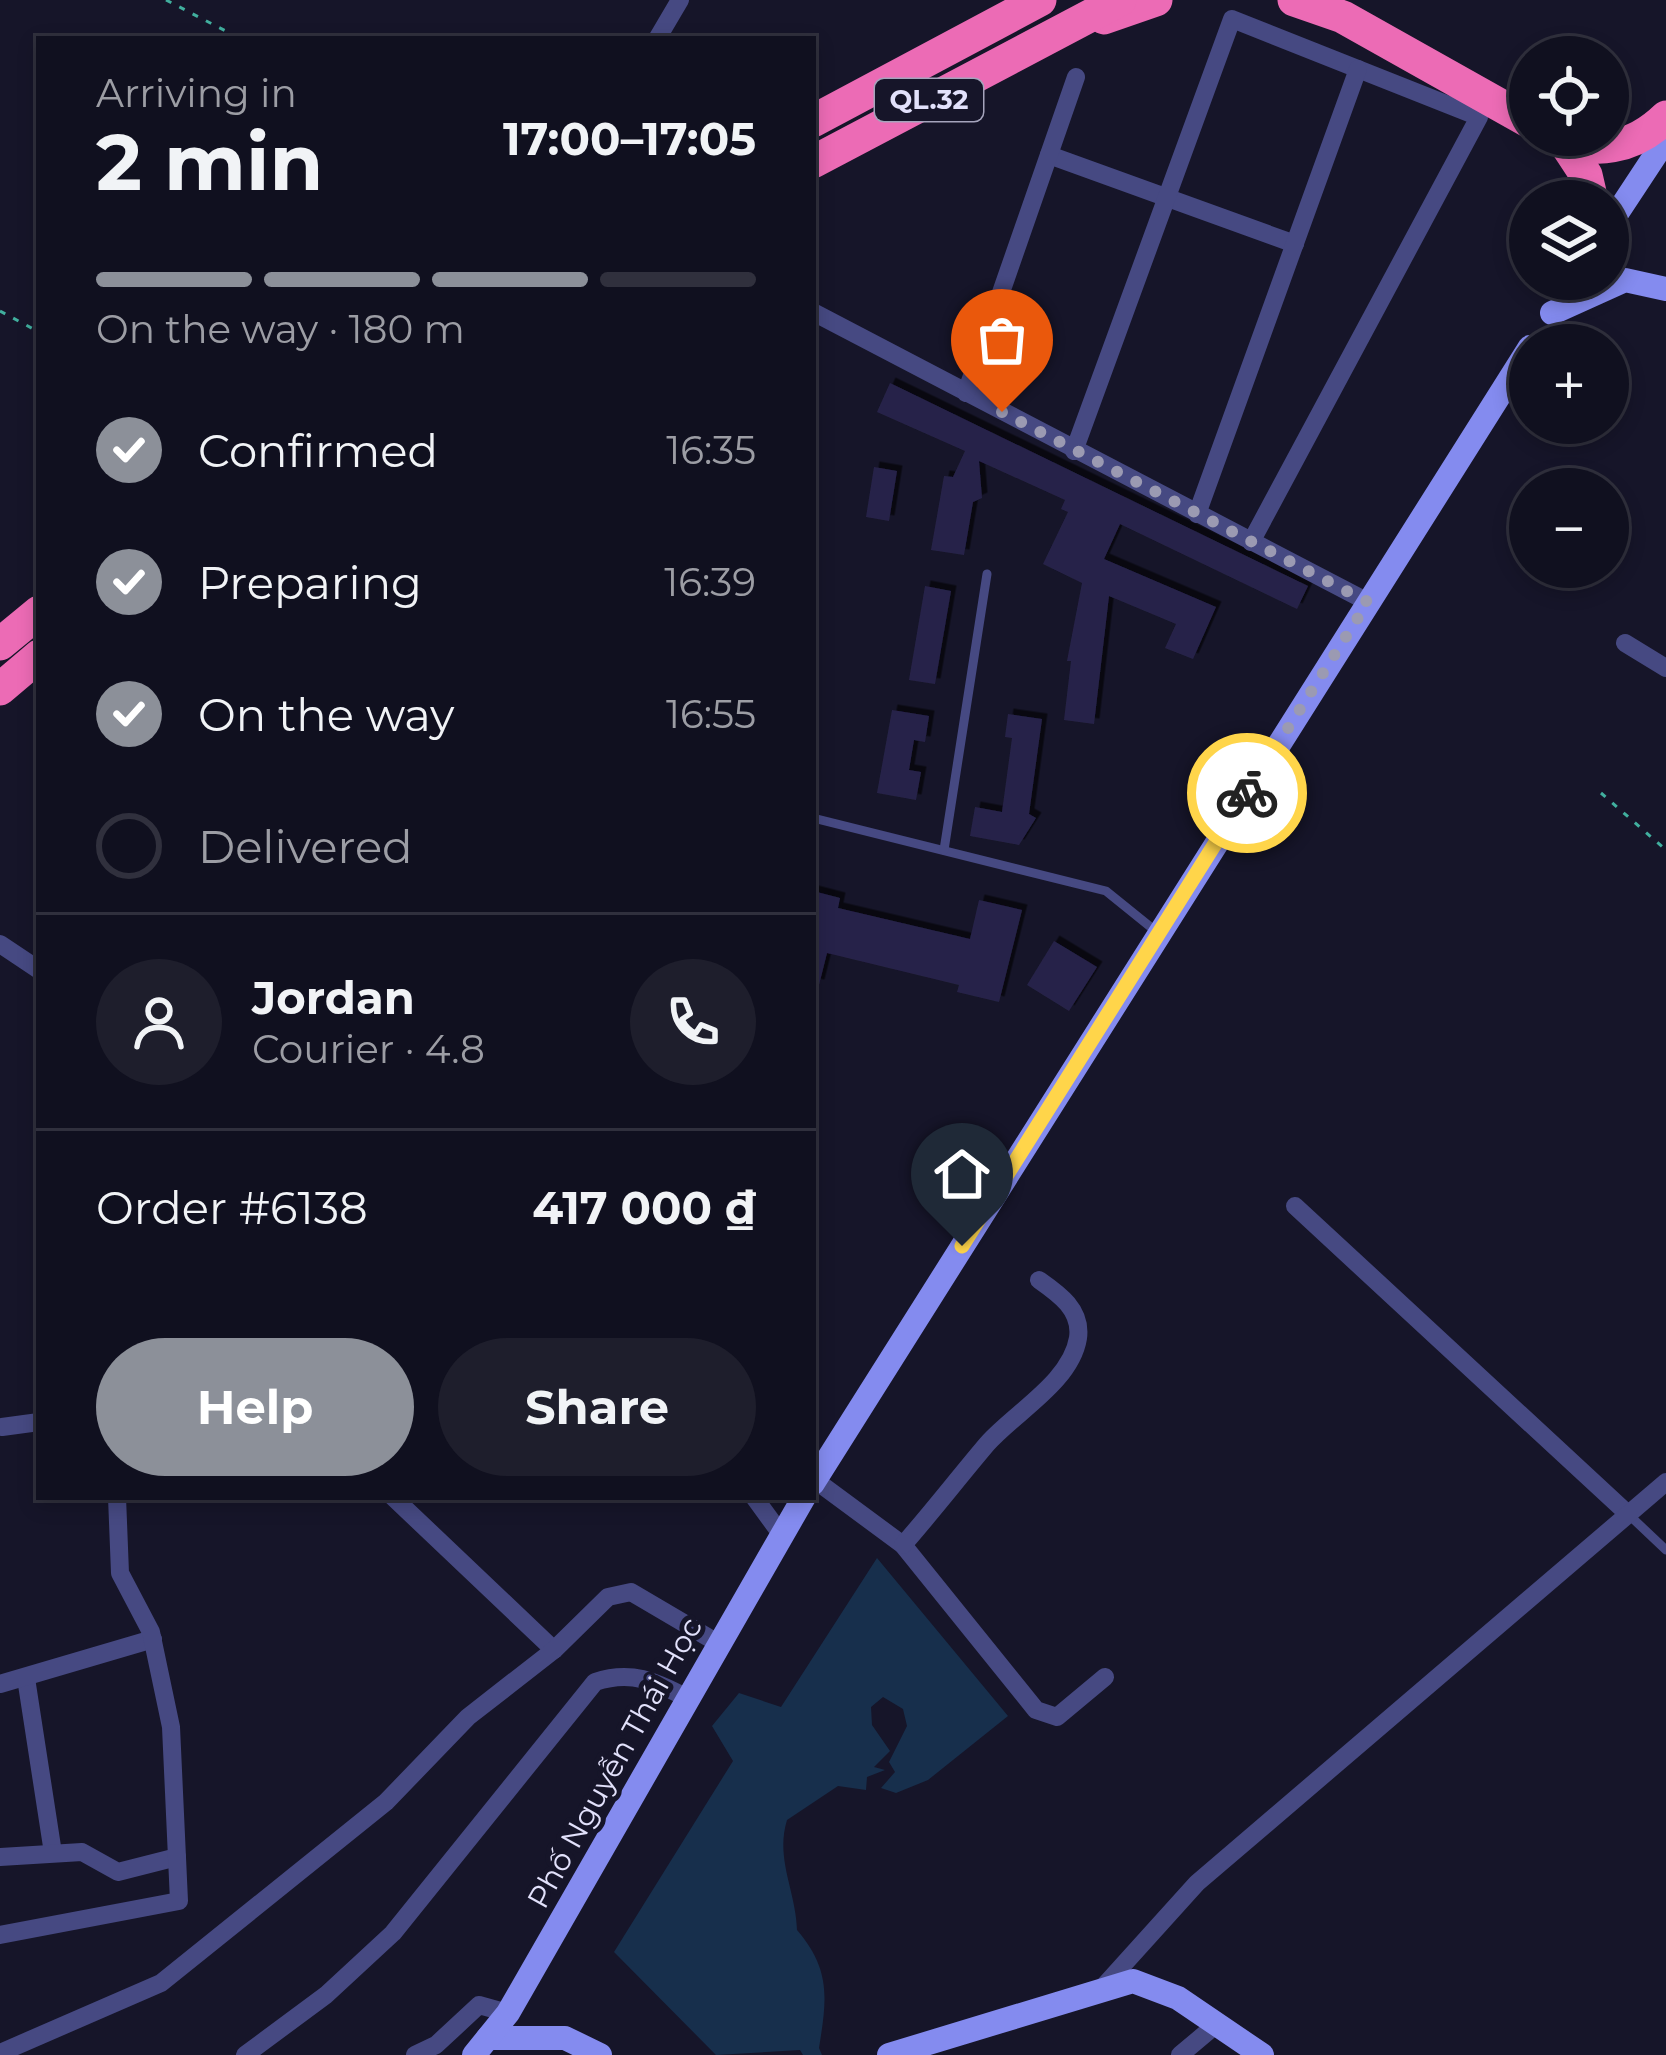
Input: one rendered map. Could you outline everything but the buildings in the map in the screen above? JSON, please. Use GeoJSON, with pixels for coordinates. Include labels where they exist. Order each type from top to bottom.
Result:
{"type":"FeatureCollection","features":[{"type":"Feature","properties":{"kind":"highway"},"geometry":{"type":"LineString","coordinates":[[920,64],[1017,0]]}},
{"type":"Feature","properties":{"kind":"highway","name":"QL.32"},"geometry":{"type":"LineString","coordinates":[[816,119],[1040,0]]}},
{"type":"Feature","properties":{"kind":"highway","name":"QL.32"},"geometry":{"type":"LineString","coordinates":[[816,160],[1120,0]]}},
{"type":"Feature","properties":{"kind":"highway"},"geometry":{"type":"LineString","coordinates":[[1045,37],[1156,0]]}},
{"type":"Feature","properties":{"kind":"highway"},"geometry":{"type":"LineString","coordinates":[[1294,0],[1343,17],[1509,110]]}},
{"type":"Feature","properties":{"kind":"highway"},"geometry":{"type":"LineString","coordinates":[[1361,0],[1403,52]]}},
{"type":"Feature","properties":{"kind":"highway"},"geometry":{"type":"LineString","coordinates":[[1629,144],[1666,117]]}},
{"type":"Feature","properties":{"kind":"highway"},"geometry":{"type":"LineString","coordinates":[[0,644],[36,614]]}},
{"type":"Feature","properties":{"kind":"highway"},"geometry":{"type":"LineString","coordinates":[[0,688],[36,658]]}},
{"type":"Feature","properties":{"kind":"main road"},"geometry":{"type":"LineString","coordinates":[[1629,195],[1666,139]]}},
{"type":"Feature","properties":{"kind":"main road"},"geometry":{"type":"LineString","coordinates":[[1629,281],[1666,289]]}},
{"type":"Feature","properties":{"kind":"main road","name":"Phố Nguyễn Thái Học"},"geometry":{"type":"LineString","coordinates":[[816,1478],[1509,381]]}},
{"type":"Feature","properties":{"kind":"main road","name":"Phố Nguyễn Thái Học"},"geometry":{"type":"LineString","coordinates":[[481,2046],[508,2013],[716,1642],[802,1500]]}},
{"type":"Feature","properties":{"kind":"main road"},"geometry":{"type":"LineString","coordinates":[[889,2055],[1104,1986],[1133,1981],[1178,1998],[1262,2055]]}},
{"type":"Feature","properties":{"kind":"main road"},"geometry":{"type":"LineString","coordinates":[[481,2046],[565,2038],[600,2055]]}},
{"type":"Feature","properties":{"kind":"street"},"geometry":{"type":"LineString","coordinates":[[659,36],[680,0]]}},
{"type":"Feature","properties":{"kind":"street"},"geometry":{"type":"LineString","coordinates":[[1074,451],[1232,19],[1479,117],[1251,542]]}},
{"type":"Feature","properties":{"kind":"street"},"geometry":{"type":"LineString","coordinates":[[1197,514],[1358,69]]}},
{"type":"Feature","properties":{"kind":"street"},"geometry":{"type":"LineString","coordinates":[[966,393],[1076,77]]}},
{"type":"Feature","properties":{"kind":"street"},"geometry":{"type":"LineString","coordinates":[[1049,155],[1294,244]]}},
{"type":"Feature","properties":{"kind":"street"},"geometry":{"type":"LineString","coordinates":[[816,313],[1368,602]]}},
{"type":"Feature","properties":{"kind":"street"},"geometry":{"type":"LineString","coordinates":[[1624,643],[1666,668]]}},
{"type":"Feature","properties":{"kind":"street"},"geometry":{"type":"LineString","coordinates":[[0,944],[36,968]]}},
{"type":"Feature","properties":{"kind":"street"},"geometry":{"type":"LineString","coordinates":[[1295,1206],[1628,1514]]}},
{"type":"Feature","properties":{"kind":"street"},"geometry":{"type":"LineString","coordinates":[[903,1545],[987,1444],[1056,1376],[1077,1344],[1075,1313],[1063,1297],[1039,1280]]}},
{"type":"Feature","properties":{"kind":"street"},"geometry":{"type":"LineString","coordinates":[[2,1427],[36,1423]]}},
{"type":"Feature","properties":{"kind":"street"},"geometry":{"type":"LineString","coordinates":[[1104,1986],[1197,1883],[1666,1482]]}},
{"type":"Feature","properties":{"kind":"street"},"geometry":{"type":"LineString","coordinates":[[816,1489],[903,1545],[1036,1710],[1057,1717],[1105,1677]]}},
{"type":"Feature","properties":{"kind":"street"},"geometry":{"type":"LineString","coordinates":[[0,1935],[179,1901],[171,1726],[153,1639],[120,1573],[117,1500]]}},
{"type":"Feature","properties":{"kind":"street"},"geometry":{"type":"LineString","coordinates":[[396,1500],[554,1650]]}},
{"type":"Feature","properties":{"kind":"street"},"geometry":{"type":"LineString","coordinates":[[756,1500],[781,1534]]}},
{"type":"Feature","properties":{"kind":"street"},"geometry":{"type":"LineString","coordinates":[[0,2053],[31,2049],[161,1983],[386,1802],[468,1717],[554,1650],[608,1597],[632,1592],[716,1642]]}},
{"type":"Feature","properties":{"kind":"street"},"geometry":{"type":"LineString","coordinates":[[0,1684],[153,1639]]}},
{"type":"Feature","properties":{"kind":"street"},"geometry":{"type":"LineString","coordinates":[[245,2055],[326,1995],[393,1933],[595,1682],[619,1674],[635,1676],[687,1698]]}},
{"type":"Feature","properties":{"kind":"street"},"geometry":{"type":"LineString","coordinates":[[26,1678],[53,1853]]}},
{"type":"Feature","properties":{"kind":"street"},"geometry":{"type":"LineString","coordinates":[[0,1857],[82,1852],[118,1872],[177,1857]]}},
{"type":"Feature","properties":{"kind":"street"},"geometry":{"type":"LineString","coordinates":[[415,2055],[436,2045],[478,2006],[508,2013]]}},
{"type":"Feature","properties":{"kind":"street"},"geometry":{"type":"LineString","coordinates":[[1180,2055],[1218,2023]]}},
{"type":"Feature","properties":{"kind":"lane"},"geometry":{"type":"LineString","coordinates":[[944,850],[987,574]]}},
{"type":"Feature","properties":{"kind":"lane"},"geometry":{"type":"LineString","coordinates":[[816,819],[1106,891],[1158,933]]}},
{"type":"Feature","properties":{"kind":"lane"},"geometry":{"type":"LineString","coordinates":[[1628,1514],[1666,1550]]}},
{"type":"Feature","properties":{"kind":"path"},"geometry":{"type":"LineString","coordinates":[[166,0],[235,36]]}},
{"type":"Feature","properties":{"kind":"path"},"geometry":{"type":"LineString","coordinates":[[0,311],[36,330]]}},
{"type":"Feature","properties":{"kind":"path"},"geometry":{"type":"LineString","coordinates":[[1601,793],[1666,850]]}},
{"type":"Feature","properties":{"kind":"water"},"geometry":{"type":"Polygon","coordinates":[[[877,1558],[1008,1716],[928,1780],[896,1793],[881,1788],[895,1772],[889,1762],[907,1726],[903,1709],[883,1697],[871,1707],[872,1725],[890,1751],[874,1767],[885,1770],[867,1777],[866,1790],[838,1786],[787,1820],[784,1834],[797,1930],[816,1958],[824,1985],[822,2055],[803,2055],[800,2050],[716,2055],[614,1952],[733,1761],[712,1726],[739,1693],[781,1707],[877,1558]]]}},
{"type":"Feature","properties":{"kind":"way so far"},"geometry":{"type":"LineString","coordinates":[[1002,412],[1368,602],[1247,793]]}},
{"type":"Feature","properties":{"kind":"route"},"geometry":{"type":"LineString","coordinates":[[962,1246],[1247,793]]}}]}
